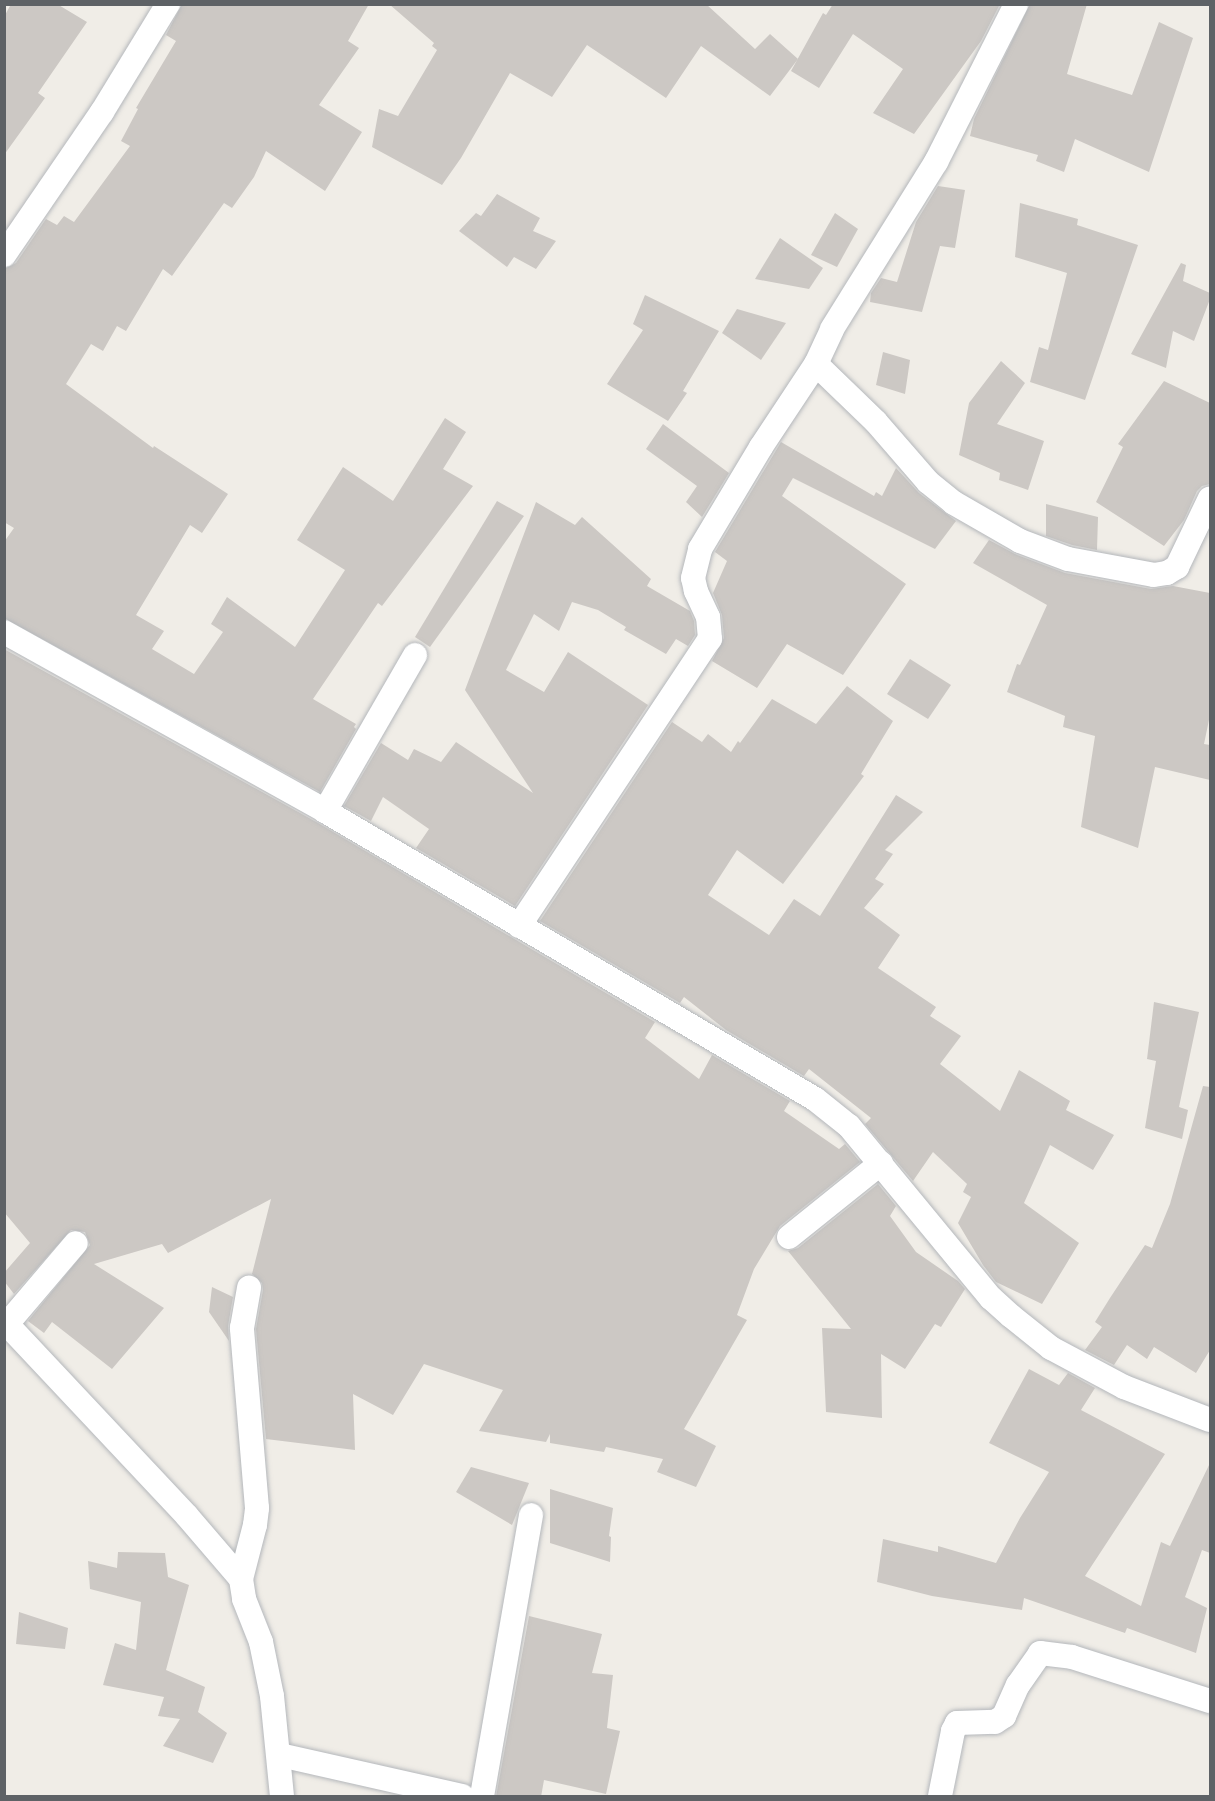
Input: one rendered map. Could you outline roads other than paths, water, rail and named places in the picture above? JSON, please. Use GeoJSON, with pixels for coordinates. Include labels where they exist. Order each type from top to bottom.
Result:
{"type":"FeatureCollection","features":[{"type":"Feature","properties":{"kind":"street"},"geometry":{"type":"LineString","coordinates":[[4,255],[102,112],[168,4]]}},
{"type":"Feature","properties":{"kind":"street"},"geometry":{"type":"LineString","coordinates":[[519,926],[710,639],[708,617],[696,591],[693,578],[700,549],[761,447],[816,364],[832,330],[936,162],[1016,4]]}},
{"type":"Feature","properties":{"kind":"street"},"geometry":{"type":"LineString","coordinates":[[816,364],[876,422],[928,482],[954,502],[1020,541],[1068,559],[1154,575],[1167,573],[1177,567],[1210,498]]}},
{"type":"Feature","properties":{"kind":"street"},"geometry":{"type":"LineString","coordinates":[[4,632],[325,811],[815,1099],[849,1126],[992,1298],[1051,1348],[1124,1387],[1210,1420]]}},
{"type":"Feature","properties":{"kind":"street"},"geometry":{"type":"LineString","coordinates":[[325,811],[415,655]]}},
{"type":"Feature","properties":{"kind":"street"},"geometry":{"type":"LineString","coordinates":[[789,1237],[880,1163]]}},
{"type":"Feature","properties":{"kind":"street"},"geometry":{"type":"LineString","coordinates":[[76,1243],[6,1322],[187,1516],[241,1579]]}},
{"type":"Feature","properties":{"kind":"street"},"geometry":{"type":"LineString","coordinates":[[249,1288],[242,1328],[256,1508],[255,1525],[241,1579],[244,1599],[261,1642],[272,1696],[280,1755],[282,1797]]}},
{"type":"Feature","properties":{"kind":"street"},"geometry":{"type":"LineString","coordinates":[[482,1797],[531,1515]]}},
{"type":"Feature","properties":{"kind":"street"},"geometry":{"type":"LineString","coordinates":[[940,1797],[953,1731],[957,1723],[995,1722],[1004,1716],[1018,1685],[1040,1653],[1072,1656],[1210,1701]]}},
{"type":"Feature","properties":{"kind":"street"},"geometry":{"type":"LineString","coordinates":[[280,1755],[462,1797]]}}]}
